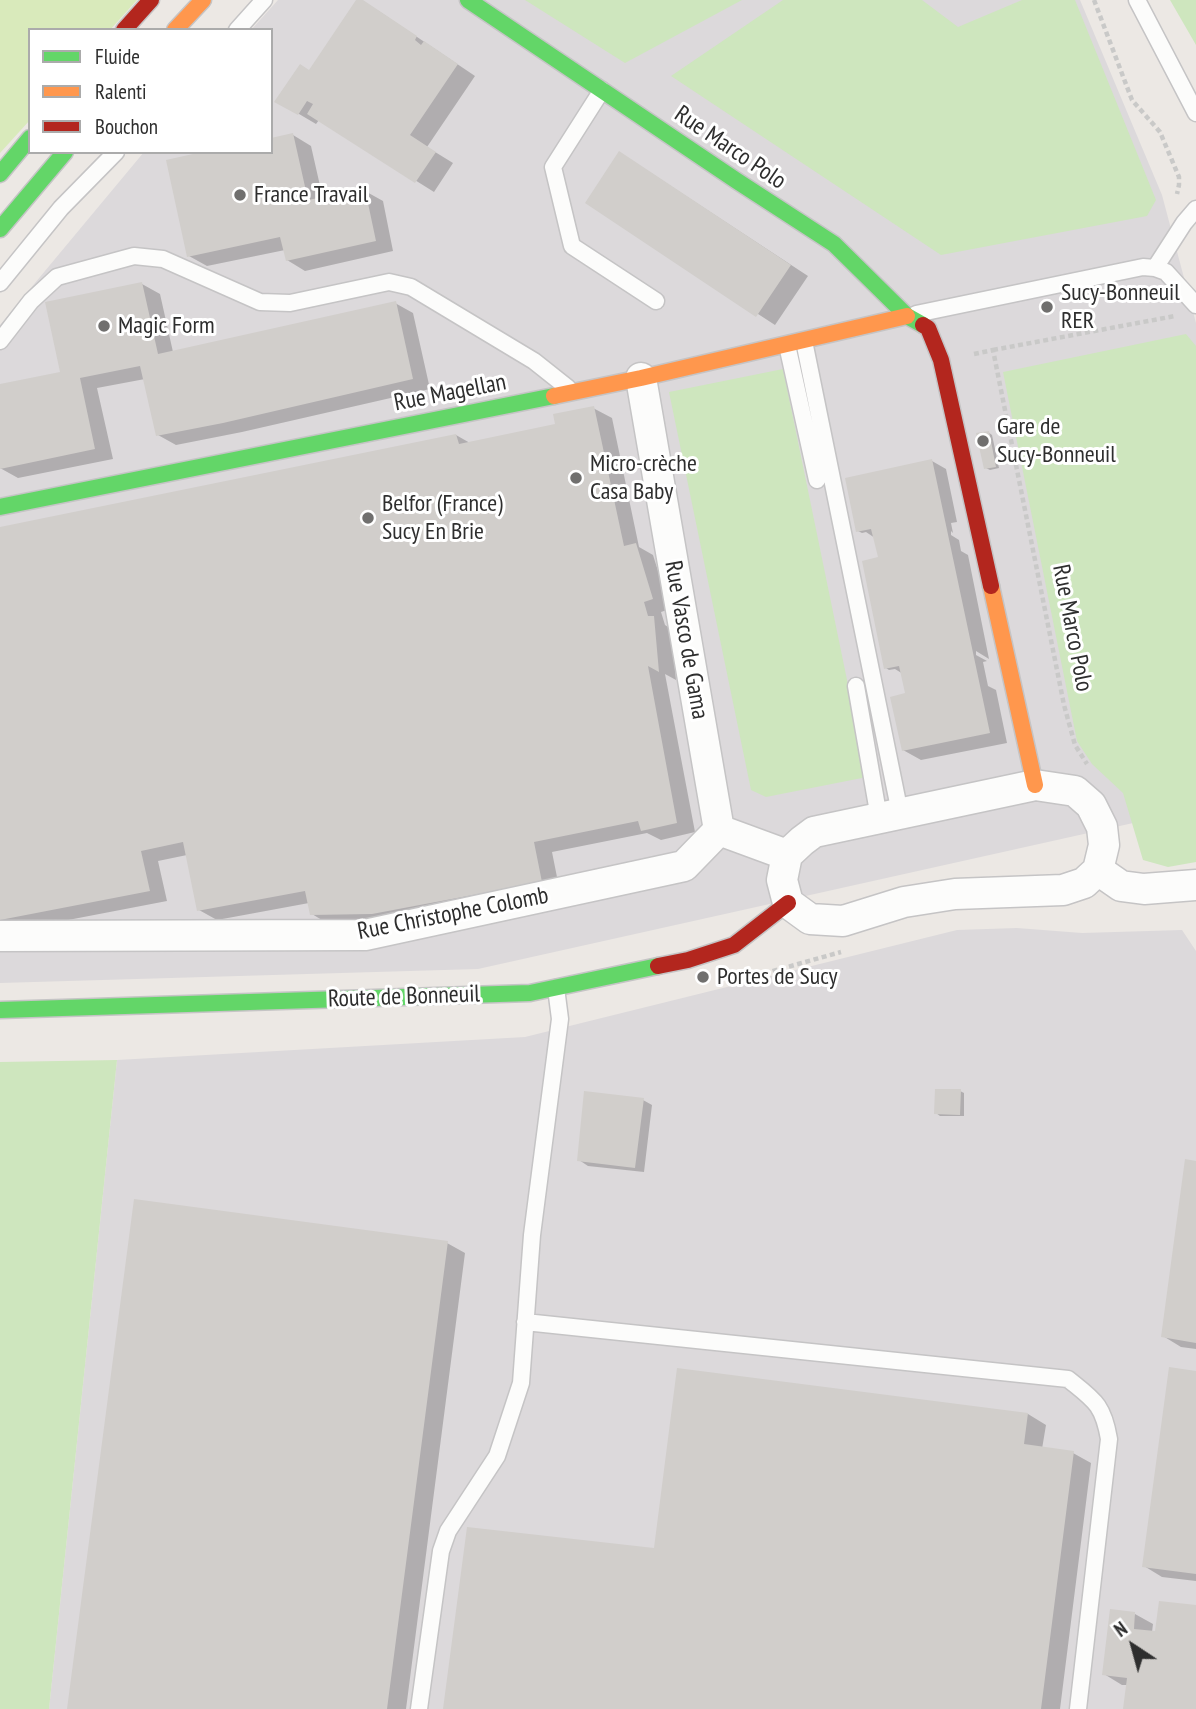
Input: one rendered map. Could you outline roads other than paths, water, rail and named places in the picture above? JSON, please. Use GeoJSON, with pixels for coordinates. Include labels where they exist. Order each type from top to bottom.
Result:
{"type":"FeatureCollection","features":[{"type":"Feature","properties":{"kind":"street"},"geometry":{"type":"LineString","coordinates":[[126,28],[151,0]]}},
{"type":"Feature","properties":{"kind":"street"},"geometry":{"type":"LineString","coordinates":[[177,28],[203,0]]}},
{"type":"Feature","properties":{"kind":"street","name":"Rue Marco Polo"},"geometry":{"type":"LineString","coordinates":[[468,0],[834,244],[907,316],[928,328],[941,360],[1035,785]]}},
{"type":"Feature","properties":{"kind":"street"},"geometry":{"type":"LineString","coordinates":[[0,174],[28,140]]}},
{"type":"Feature","properties":{"kind":"street"},"geometry":{"type":"LineString","coordinates":[[0,229],[63,154]]}},
{"type":"Feature","properties":{"kind":"street","name":"Rue Magellan"},"geometry":{"type":"LineString","coordinates":[[0,507],[641,378],[907,316]]}},
{"type":"Feature","properties":{"kind":"street","name":"Rue Vasco de Gama"},"geometry":{"type":"LineString","coordinates":[[641,378],[719,830]]}},
{"type":"Feature","properties":{"kind":"street"},"geometry":{"type":"LineString","coordinates":[[1035,785],[1075,791],[1091,805],[1102,827],[1104,845],[1098,870],[1083,883],[1063,890],[942,896],[904,902],[843,921],[810,919],[788,903],[782,880],[787,855],[814,832],[1035,785]]}},
{"type":"Feature","properties":{"kind":"street"},"geometry":{"type":"LineString","coordinates":[[719,830],[787,855]]}},
{"type":"Feature","properties":{"kind":"street","name":"Rue Christophe Colomb"},"geometry":{"type":"LineString","coordinates":[[0,936],[365,935],[684,866],[719,830]]}},
{"type":"Feature","properties":{"kind":"street"},"geometry":{"type":"LineString","coordinates":[[1098,870],[1121,886],[1144,889],[1196,885]]}},
{"type":"Feature","properties":{"kind":"street","name":"Route de Bonneuil"},"geometry":{"type":"LineString","coordinates":[[0,1010],[530,993],[688,960],[734,945],[788,903]]}},
{"type":"Feature","properties":{"kind":"lane"},"geometry":{"type":"LineString","coordinates":[[239,28],[264,0]]}},
{"type":"Feature","properties":{"kind":"lane"},"geometry":{"type":"LineString","coordinates":[[1137,0],[1196,113]]}},
{"type":"Feature","properties":{"kind":"lane"},"geometry":{"type":"LineString","coordinates":[[602,90],[553,167],[572,246],[656,301]]}},
{"type":"Feature","properties":{"kind":"lane"},"geometry":{"type":"LineString","coordinates":[[0,283],[61,208],[114,154]]}},
{"type":"Feature","properties":{"kind":"lane"},"geometry":{"type":"LineString","coordinates":[[1155,268],[1196,209]]}},
{"type":"Feature","properties":{"kind":"lane"},"geometry":{"type":"LineString","coordinates":[[0,341],[31,301],[57,277],[134,256],[163,259],[260,302],[290,303],[389,282],[411,287],[534,361],[573,392]]}},
{"type":"Feature","properties":{"kind":"lane"},"geometry":{"type":"LineString","coordinates":[[907,316],[1143,267],[1166,272],[1196,305]]}},
{"type":"Feature","properties":{"kind":"lane"},"geometry":{"type":"LineString","coordinates":[[804,341],[890,816]]}},
{"type":"Feature","properties":{"kind":"lane"},"geometry":{"type":"LineString","coordinates":[[787,345],[817,480]]}},
{"type":"Feature","properties":{"kind":"lane"},"geometry":{"type":"LineString","coordinates":[[856,686],[890,816]]}},
{"type":"Feature","properties":{"kind":"lane"},"geometry":{"type":"LineString","coordinates":[[419,1709],[441,1551],[448,1531],[496,1456],[521,1382],[532,1235],[561,1019],[556,988]]}},
{"type":"Feature","properties":{"kind":"lane"},"geometry":{"type":"LineString","coordinates":[[525,1322],[1068,1379],[1094,1401],[1105,1418],[1109,1439],[1078,1709]]}},
{"type":"Feature","properties":{"kind":"place","name":"France Travail"},"geometry":{"type":"Point","coordinates":[240,195]}},
{"type":"Feature","properties":{"kind":"place","name":"Sucy-Bonneuil RER"},"geometry":{"type":"Point","coordinates":[1047,307]}},
{"type":"Feature","properties":{"kind":"place","name":"Magic Form"},"geometry":{"type":"Point","coordinates":[104,326]}},
{"type":"Feature","properties":{"kind":"place","name":"Gare de Sucy-Bonneuil"},"geometry":{"type":"Point","coordinates":[983,441]}},
{"type":"Feature","properties":{"kind":"place","name":"Micro-crèche Casa Baby"},"geometry":{"type":"Point","coordinates":[576,478]}},
{"type":"Feature","properties":{"kind":"place","name":"Belfor (France) Sucy En Brie"},"geometry":{"type":"Point","coordinates":[368,518]}},
{"type":"Feature","properties":{"kind":"place","name":"Portes de Sucy"},"geometry":{"type":"Point","coordinates":[703,977]}}]}
